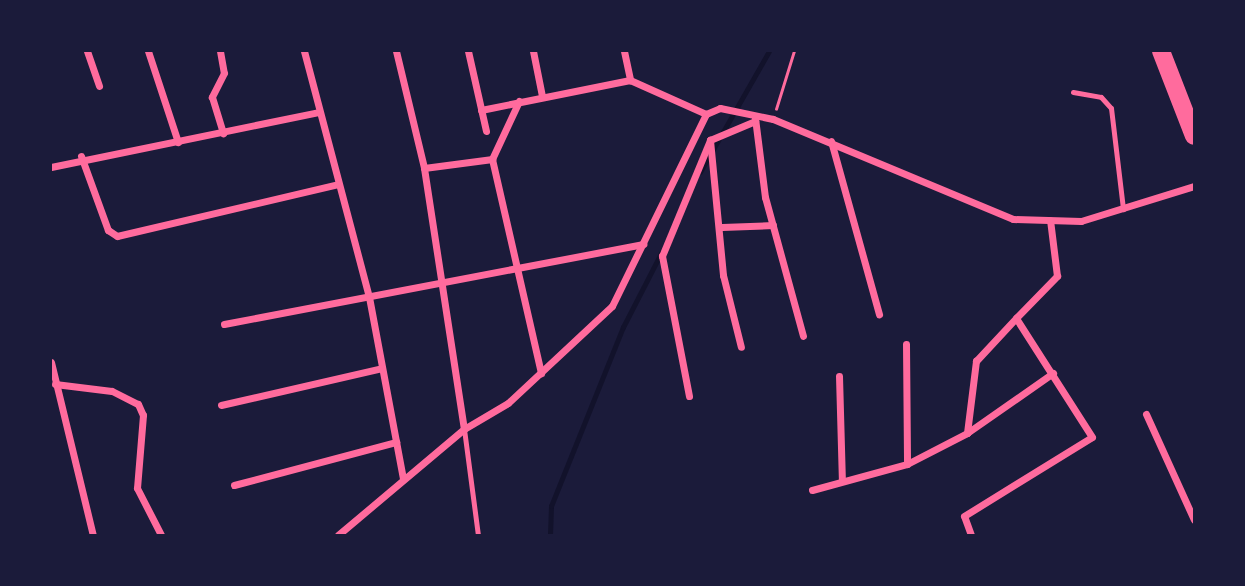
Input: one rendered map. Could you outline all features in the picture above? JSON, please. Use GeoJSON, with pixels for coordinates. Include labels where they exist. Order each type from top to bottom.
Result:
{"type":"FeatureCollection","features":[{"type":"Feature","properties":{"kind":"highway"},"geometry":{"type":"LineString","coordinates":[[1161,51],[1194,136]]}},
{"type":"Feature","properties":{"kind":"street"},"geometry":{"type":"LineString","coordinates":[[87,51],[99,86]]}},
{"type":"Feature","properties":{"kind":"street"},"geometry":{"type":"LineString","coordinates":[[148,51],[178,142]]}},
{"type":"Feature","properties":{"kind":"street"},"geometry":{"type":"LineString","coordinates":[[219,51],[224,73],[212,97],[223,133]]}},
{"type":"Feature","properties":{"kind":"street"},"geometry":{"type":"LineString","coordinates":[[304,51],[369,297],[403,478]]}},
{"type":"Feature","properties":{"kind":"street"},"geometry":{"type":"LineString","coordinates":[[396,51],[424,168],[464,429]]}},
{"type":"Feature","properties":{"kind":"street"},"geometry":{"type":"LineString","coordinates":[[468,51],[486,131]]}},
{"type":"Feature","properties":{"kind":"street"},"geometry":{"type":"LineString","coordinates":[[533,51],[542,96]]}},
{"type":"Feature","properties":{"kind":"street"},"geometry":{"type":"LineString","coordinates":[[624,51],[631,80]]}},
{"type":"Feature","properties":{"kind":"street"},"geometry":{"type":"LineString","coordinates":[[481,110],[631,80],[706,114]]}},
{"type":"Feature","properties":{"kind":"street"},"geometry":{"type":"LineString","coordinates":[[519,101],[492,159],[520,268],[541,373]]}},
{"type":"Feature","properties":{"kind":"street"},"geometry":{"type":"LineString","coordinates":[[339,535],[464,429],[508,403],[612,306],[706,114],[720,108],[773,119],[1013,219],[1081,221],[1194,186]]}},
{"type":"Feature","properties":{"kind":"street"},"geometry":{"type":"LineString","coordinates":[[51,167],[81,156],[178,142],[318,112]]}},
{"type":"Feature","properties":{"kind":"street"},"geometry":{"type":"LineString","coordinates":[[690,396],[662,256],[710,140],[753,116]]}},
{"type":"Feature","properties":{"kind":"street"},"geometry":{"type":"LineString","coordinates":[[753,116],[773,225],[803,336]]}},
{"type":"Feature","properties":{"kind":"street"},"geometry":{"type":"LineString","coordinates":[[710,140],[722,227],[723,275],[741,348]]}},
{"type":"Feature","properties":{"kind":"street"},"geometry":{"type":"LineString","coordinates":[[831,141],[879,313]]}},
{"type":"Feature","properties":{"kind":"street"},"geometry":{"type":"LineString","coordinates":[[81,156],[108,230],[117,236],[338,184]]}},
{"type":"Feature","properties":{"kind":"street"},"geometry":{"type":"LineString","coordinates":[[424,168],[492,159]]}},
{"type":"Feature","properties":{"kind":"street"},"geometry":{"type":"LineString","coordinates":[[967,433],[976,361],[1057,276],[1050,220]]}},
{"type":"Feature","properties":{"kind":"street"},"geometry":{"type":"LineString","coordinates":[[722,227],[773,225]]}},
{"type":"Feature","properties":{"kind":"street"},"geometry":{"type":"LineString","coordinates":[[224,324],[643,244]]}},
{"type":"Feature","properties":{"kind":"street"},"geometry":{"type":"LineString","coordinates":[[971,535],[964,516],[1092,437],[1054,373],[1016,318]]}},
{"type":"Feature","properties":{"kind":"street"},"geometry":{"type":"LineString","coordinates":[[906,344],[906,464]]}},
{"type":"Feature","properties":{"kind":"street"},"geometry":{"type":"LineString","coordinates":[[51,362],[93,535]]}},
{"type":"Feature","properties":{"kind":"street"},"geometry":{"type":"LineString","coordinates":[[221,405],[382,368]]}},
{"type":"Feature","properties":{"kind":"street"},"geometry":{"type":"LineString","coordinates":[[813,489],[906,464],[967,433],[1054,373]]}},
{"type":"Feature","properties":{"kind":"street"},"geometry":{"type":"LineString","coordinates":[[839,376],[842,481]]}},
{"type":"Feature","properties":{"kind":"street"},"geometry":{"type":"LineString","coordinates":[[55,384],[112,391],[138,404],[143,415],[137,488],[161,535]]}},
{"type":"Feature","properties":{"kind":"street"},"geometry":{"type":"LineString","coordinates":[[1146,414],[1194,520]]}},
{"type":"Feature","properties":{"kind":"street"},"geometry":{"type":"LineString","coordinates":[[234,485],[396,442]]}},
{"type":"Feature","properties":{"kind":"lane"},"geometry":{"type":"LineString","coordinates":[[1073,92],[1101,97],[1111,108],[1122,209]]}},
{"type":"Feature","properties":{"kind":"lane"},"geometry":{"type":"LineString","coordinates":[[464,429],[478,535]]}},
{"type":"Feature","properties":{"kind":"path"},"geometry":{"type":"LineString","coordinates":[[773,119],[794,51]]}},
{"type":"Feature","properties":{"kind":"waterway"},"geometry":{"type":"LineString","coordinates":[[700,172],[769,51]]}},
{"type":"Feature","properties":{"kind":"waterway"},"geometry":{"type":"LineString","coordinates":[[550,535],[551,506],[623,327],[661,253]]}}]}
